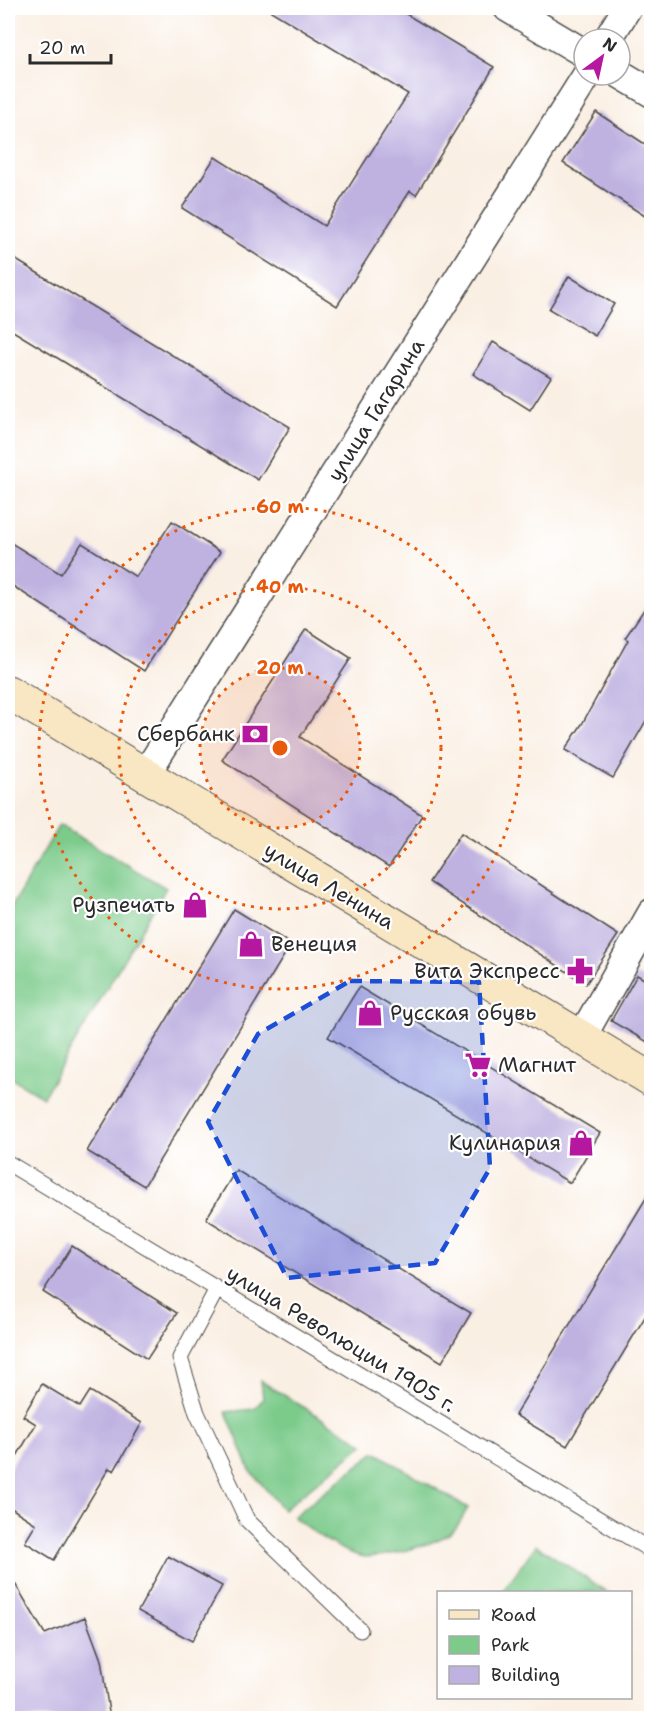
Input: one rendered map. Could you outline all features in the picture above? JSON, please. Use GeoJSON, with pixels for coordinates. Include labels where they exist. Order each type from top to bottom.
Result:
{"type":"FeatureCollection","features":[{"type":"Feature","properties":{"kind":"street"},"geometry":{"type":"LineString","coordinates":[[508,8],[572,46]]}},
{"type":"Feature","properties":{"kind":"street"},"geometry":{"type":"LineString","coordinates":[[615,27],[627,8]]}},
{"type":"Feature","properties":{"kind":"street"},"geometry":{"type":"LineString","coordinates":[[632,81],[651,93]]}},
{"type":"Feature","properties":{"kind":"street","name":"улица Гагарина"},"geometry":{"type":"LineString","coordinates":[[145,775],[579,87]]}},
{"type":"Feature","properties":{"kind":"street","name":"улица Ленина"},"geometry":{"type":"LineString","coordinates":[[8,692],[651,1080]]}},
{"type":"Feature","properties":{"kind":"street"},"geometry":{"type":"LineString","coordinates":[[581,1038],[651,913]]}},
{"type":"Feature","properties":{"kind":"lane","name":"улица Революции 1905 г."},"geometry":{"type":"LineString","coordinates":[[8,1163],[651,1551]]}},
{"type":"Feature","properties":{"kind":"lane"},"geometry":{"type":"LineString","coordinates":[[218,1289],[180,1358],[196,1413],[247,1520],[360,1630]]}},
{"type":"Feature","properties":{"kind":"highlighted area"},"geometry":{"type":"Polygon","coordinates":[[[350,981],[479,982],[490,1168],[435,1263],[287,1278],[208,1122],[258,1034],[350,981]]]}},
{"type":"Feature","properties":{"kind":"green space"},"geometry":{"type":"Polygon","coordinates":[[[59,825],[166,888],[43,1097],[8,1076],[8,913],[59,825]]]}},
{"type":"Feature","properties":{"kind":"green space"},"geometry":{"type":"Polygon","coordinates":[[[261,1381],[364,1444],[283,1510],[250,1470],[226,1412],[254,1409],[263,1399],[261,1381]]]}},
{"type":"Feature","properties":{"kind":"green space"},"geometry":{"type":"Polygon","coordinates":[[[375,1452],[468,1508],[455,1529],[445,1536],[420,1546],[391,1554],[365,1557],[348,1552],[331,1543],[293,1517],[375,1452]]]}},
{"type":"Feature","properties":{"kind":"green space"},"geometry":{"type":"Polygon","coordinates":[[[536,1545],[605,1591],[503,1591],[536,1545]]]}},
{"type":"Feature","properties":{"kind":"building"},"geometry":{"type":"Polygon","coordinates":[[[266,8],[396,8],[494,67],[416,195],[410,191],[337,306],[182,208],[215,157],[324,226],[408,94],[266,8]]]}},
{"type":"Feature","properties":{"kind":"building"},"geometry":{"type":"Polygon","coordinates":[[[596,112],[651,148],[651,220],[563,163],[596,112]]]}},
{"type":"Feature","properties":{"kind":"building"},"geometry":{"type":"Polygon","coordinates":[[[8,255],[290,427],[258,480],[8,328],[8,255]]]}},
{"type":"Feature","properties":{"kind":"building"},"geometry":{"type":"Polygon","coordinates":[[[569,276],[614,304],[595,336],[549,309],[569,276]]]}},
{"type":"Feature","properties":{"kind":"building"},"geometry":{"type":"Polygon","coordinates":[[[493,342],[551,377],[530,410],[473,374],[493,342]]]}},
{"type":"Feature","properties":{"kind":"building"},"geometry":{"type":"Polygon","coordinates":[[[172,521],[220,552],[144,671],[8,583],[8,541],[61,574],[82,543],[136,577],[172,521]]]}},
{"type":"Feature","properties":{"kind":"building"},"geometry":{"type":"Polygon","coordinates":[[[651,599],[651,712],[613,778],[565,750],[582,724],[628,640],[625,638],[651,599]]]}},
{"type":"Feature","properties":{"kind":"building"},"geometry":{"type":"Polygon","coordinates":[[[306,629],[351,658],[300,737],[422,815],[389,867],[222,760],[306,629]]]}},
{"type":"Feature","properties":{"kind":"building"},"geometry":{"type":"Polygon","coordinates":[[[461,833],[618,935],[586,984],[429,882],[461,833]]]}},
{"type":"Feature","properties":{"kind":"building"},"geometry":{"type":"Polygon","coordinates":[[[234,909],[291,944],[144,1186],[87,1151],[234,909]]]}},
{"type":"Feature","properties":{"kind":"building"},"geometry":{"type":"Polygon","coordinates":[[[637,975],[651,983],[651,1044],[611,1021],[637,975]]]}},
{"type":"Feature","properties":{"kind":"building"},"geometry":{"type":"Polygon","coordinates":[[[359,987],[600,1133],[570,1183],[328,1037],[359,987]]]}},
{"type":"Feature","properties":{"kind":"building"},"geometry":{"type":"Polygon","coordinates":[[[236,1170],[471,1313],[442,1362],[206,1219],[236,1170]]]}},
{"type":"Feature","properties":{"kind":"building"},"geometry":{"type":"Polygon","coordinates":[[[651,1190],[651,1307],[567,1446],[515,1415],[651,1190]]]}},
{"type":"Feature","properties":{"kind":"building"},"geometry":{"type":"Polygon","coordinates":[[[72,1246],[177,1313],[147,1359],[43,1292],[72,1246]]]}},
{"type":"Feature","properties":{"kind":"building"},"geometry":{"type":"Polygon","coordinates":[[[42,1384],[80,1407],[90,1391],[142,1423],[114,1471],[109,1468],[54,1560],[25,1542],[36,1524],[8,1506],[8,1471],[36,1424],[23,1416],[42,1384]]]}},
{"type":"Feature","properties":{"kind":"building"},"geometry":{"type":"Polygon","coordinates":[[[168,1556],[222,1586],[192,1641],[138,1611],[168,1556]]]}},
{"type":"Feature","properties":{"kind":"building"},"geometry":{"type":"Polygon","coordinates":[[[8,1572],[45,1634],[85,1617],[101,1660],[110,1719],[8,1719],[8,1572]]]}},
{"type":"Feature","properties":{"kind":"place","name":"Сбербанк"},"geometry":{"type":"Point","coordinates":[255,734]}},
{"type":"Feature","properties":{"kind":"place","name":"Рузпечать"},"geometry":{"type":"Point","coordinates":[195,905]}},
{"type":"Feature","properties":{"kind":"place","name":"Венеция"},"geometry":{"type":"Point","coordinates":[251,944]}},
{"type":"Feature","properties":{"kind":"place","name":"Вита Экспресс"},"geometry":{"type":"Point","coordinates":[580,971]}},
{"type":"Feature","properties":{"kind":"place","name":"Русская обувь"},"geometry":{"type":"Point","coordinates":[370,1013]}},
{"type":"Feature","properties":{"kind":"place","name":"Магнит"},"geometry":{"type":"Point","coordinates":[478,1065]}},
{"type":"Feature","properties":{"kind":"place","name":"Кулинария"},"geometry":{"type":"Point","coordinates":[581,1143]}}]}
